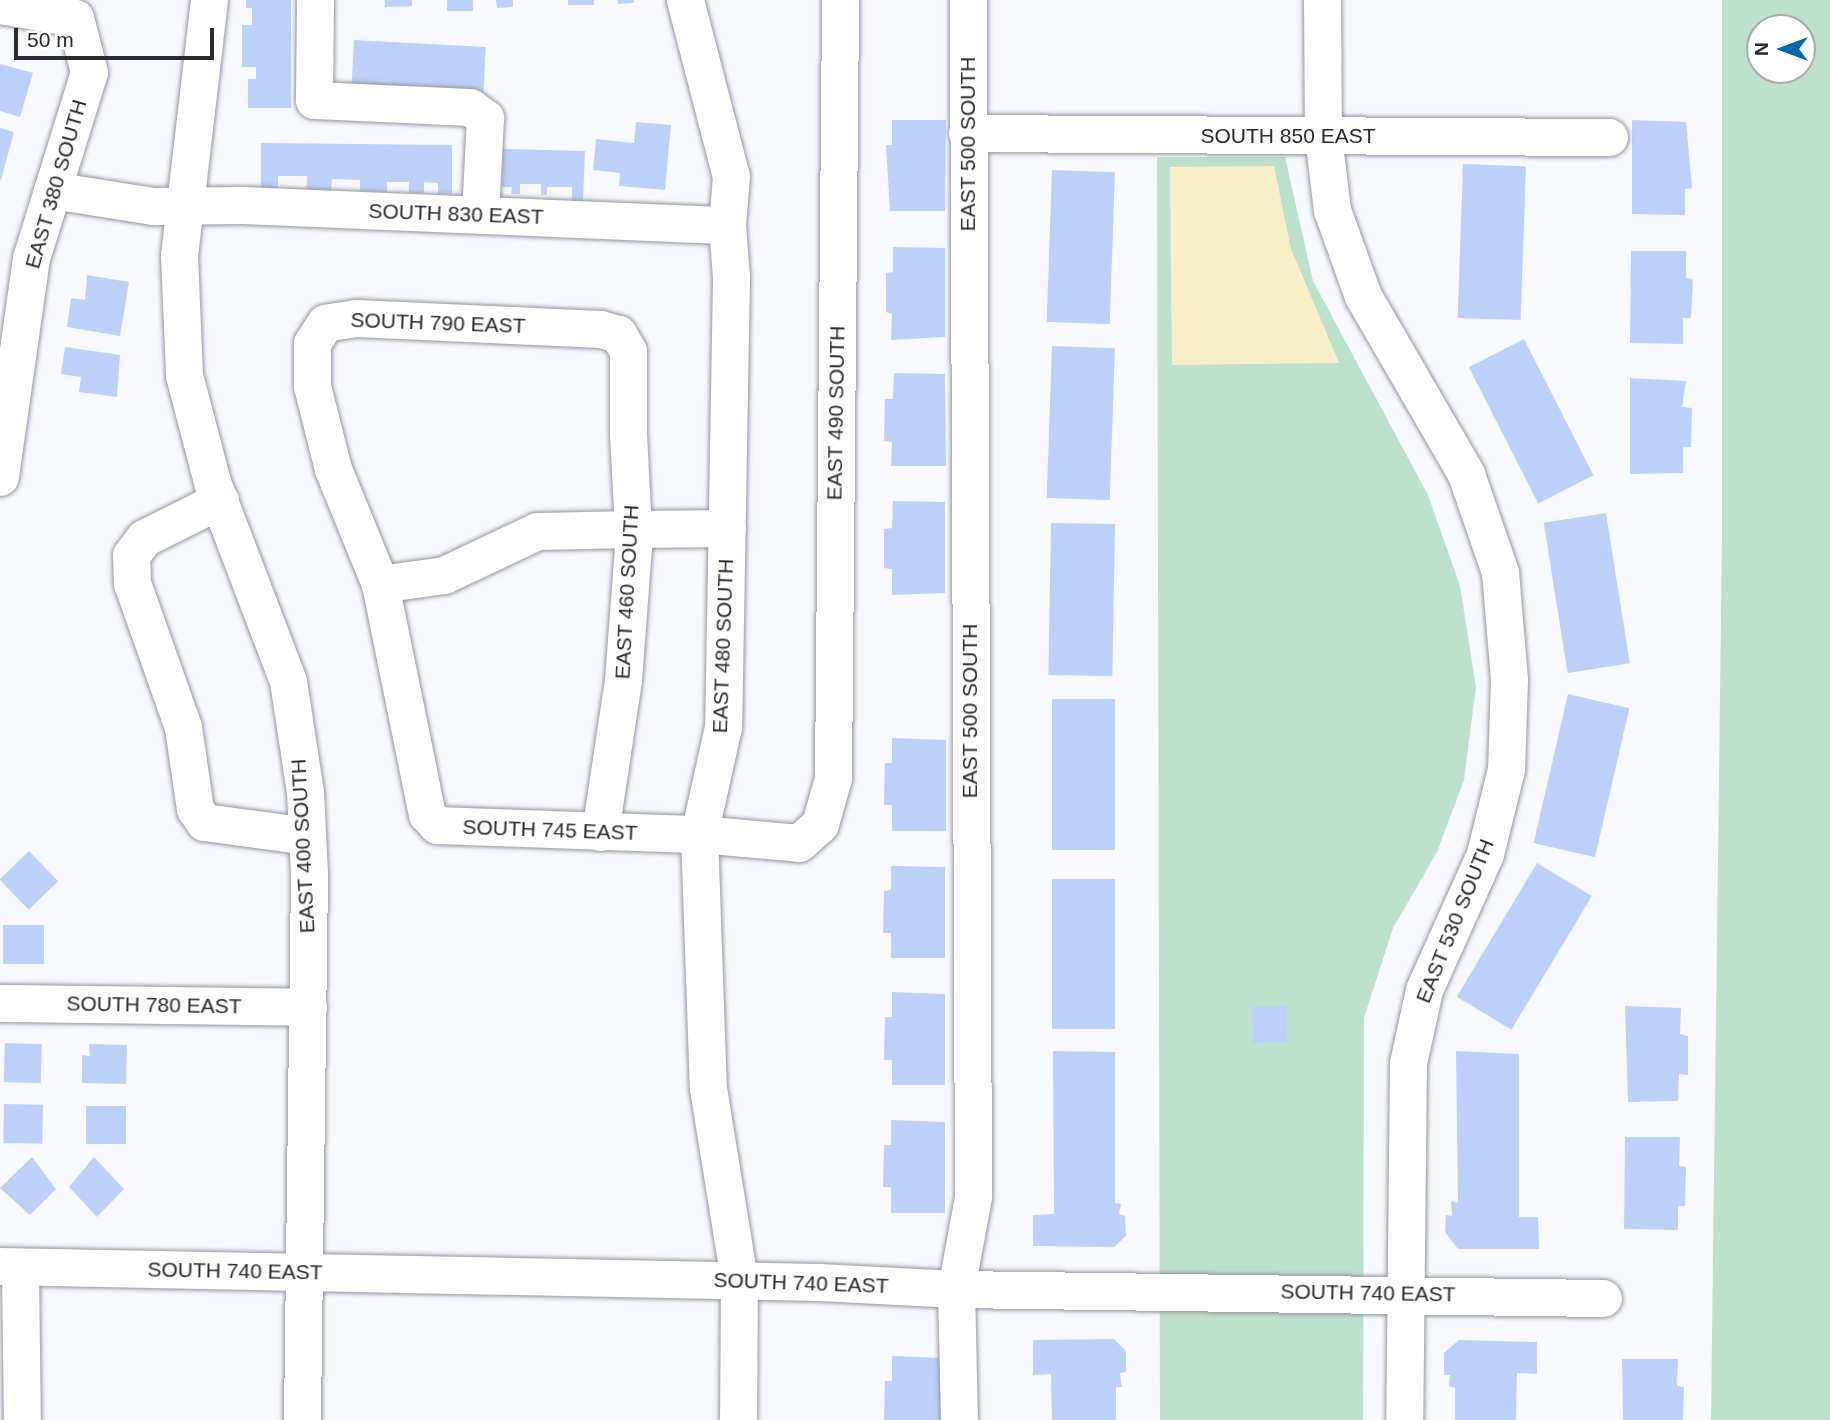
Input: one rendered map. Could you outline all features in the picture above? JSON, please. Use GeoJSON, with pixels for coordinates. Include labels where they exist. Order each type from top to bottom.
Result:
{"type":"FeatureCollection","features":[{"type":"Feature","properties":{"kind":"street","name":"EAST 400 SOUTH"},"geometry":{"type":"LineString","coordinates":[[209,0],[179,255],[184,375],[220,500],[288,681],[307,836],[307,1007],[301,1272],[302,1420]]}},
{"type":"Feature","properties":{"kind":"street"},"geometry":{"type":"LineString","coordinates":[[315,0],[314,100],[478,110],[485,118],[480,215]]}},
{"type":"Feature","properties":{"kind":"street","name":"EAST 480 SOUTH"},"geometry":{"type":"LineString","coordinates":[[685,0],[731,176],[727,225],[731,277],[723,727],[699,834],[708,1088],[738,1280],[738,1420]]}},
{"type":"Feature","properties":{"kind":"street","name":"EAST 490 SOUTH"},"geometry":{"type":"LineString","coordinates":[[820,824],[833,778],[839,0]]}},
{"type":"Feature","properties":{"kind":"street","name":"EAST 500 SOUTH"},"geometry":{"type":"LineString","coordinates":[[959,1420],[956,1289],[973,1197],[968,0]]}},
{"type":"Feature","properties":{"kind":"street","name":"EAST 530 SOUTH"},"geometry":{"type":"LineString","coordinates":[[1322,0],[1324,136],[1332,210],[1363,296],[1466,474],[1500,572],[1509,680],[1506,769],[1485,855],[1424,990],[1408,1063],[1404,1420]]}},
{"type":"Feature","properties":{"kind":"street","name":"EAST 380 SOUTH"},"geometry":{"type":"LineString","coordinates":[[0,5],[75,18],[89,72],[31,258],[0,477]]}},
{"type":"Feature","properties":{"kind":"street","name":"SOUTH 850 EAST"},"geometry":{"type":"LineString","coordinates":[[967,133],[1609,137]]}},
{"type":"Feature","properties":{"kind":"street","name":"SOUTH 830 EAST"},"geometry":{"type":"LineString","coordinates":[[52,190],[153,206],[727,225]]}},
{"type":"Feature","properties":{"kind":"street","name":"SOUTH 790 EAST"},"geometry":{"type":"LineString","coordinates":[[380,584],[333,469],[312,386],[312,343],[325,323],[356,318],[600,329],[618,334],[628,351]]}},
{"type":"Feature","properties":{"kind":"street","name":"EAST 460 SOUTH"},"geometry":{"type":"LineString","coordinates":[[600,832],[623,680],[633,528],[628,351]]}},
{"type":"Feature","properties":{"kind":"street"},"geometry":{"type":"LineString","coordinates":[[220,500],[144,538],[131,555],[132,583],[183,727],[200,815],[204,822],[224,827],[307,836]]}},
{"type":"Feature","properties":{"kind":"street"},"geometry":{"type":"LineString","coordinates":[[380,584],[444,575],[537,531],[727,527]]}},
{"type":"Feature","properties":{"kind":"street","name":"SOUTH 745 EAST"},"geometry":{"type":"LineString","coordinates":[[380,584],[427,814],[438,825],[458,829],[699,834],[799,843],[820,824]]}},
{"type":"Feature","properties":{"kind":"street","name":"SOUTH 780 EAST"},"geometry":{"type":"LineString","coordinates":[[0,1003],[307,1007]]}},
{"type":"Feature","properties":{"kind":"street"},"geometry":{"type":"LineString","coordinates":[[10,1267],[22,1420]]}},
{"type":"Feature","properties":{"kind":"street","name":"SOUTH 740 EAST"},"geometry":{"type":"LineString","coordinates":[[10,1267],[738,1280],[956,1289],[1405,1293],[1603,1298]]}},
{"type":"Feature","properties":{"kind":"green space"},"geometry":{"type":"Polygon","coordinates":[[[1722,0],[1830,0],[1830,1420],[1711,1420],[1722,536],[1722,0]]]}},
{"type":"Feature","properties":{"kind":"green space"},"geometry":{"type":"Polygon","coordinates":[[[1157,157],[1285,157],[1313,281],[1428,495],[1460,586],[1476,687],[1464,780],[1437,852],[1393,928],[1364,1018],[1363,1420],[1160,1420],[1157,157]]]}},
{"type":"Feature","properties":{"kind":"sand"},"geometry":{"type":"Polygon","coordinates":[[[1274,166],[1291,249],[1339,363],[1172,365],[1170,167],[1274,166]]]}},
{"type":"Feature","properties":{"kind":"building"},"geometry":{"type":"Polygon","coordinates":[[[246,0],[291,0],[291,108],[248,108],[248,79],[256,79],[256,67],[242,67],[242,25],[252,25],[252,8],[246,8],[246,0]]]}},
{"type":"Feature","properties":{"kind":"building"},"geometry":{"type":"Polygon","coordinates":[[[385,0],[412,0],[412,6],[385,7],[385,0]]]}},
{"type":"Feature","properties":{"kind":"building"},"geometry":{"type":"Polygon","coordinates":[[[447,0],[473,0],[473,11],[447,11],[447,0]]]}},
{"type":"Feature","properties":{"kind":"building"},"geometry":{"type":"Polygon","coordinates":[[[496,0],[513,0],[513,7],[497,8],[496,0]]]}},
{"type":"Feature","properties":{"kind":"building"},"geometry":{"type":"Polygon","coordinates":[[[568,0],[594,0],[594,5],[568,5],[568,0]]]}},
{"type":"Feature","properties":{"kind":"building"},"geometry":{"type":"Polygon","coordinates":[[[618,0],[634,0],[634,3],[618,4],[618,0]]]}},
{"type":"Feature","properties":{"kind":"building"},"geometry":{"type":"Polygon","coordinates":[[[354,40],[486,47],[483,99],[351,92],[354,40]]]}},
{"type":"Feature","properties":{"kind":"building"},"geometry":{"type":"Polygon","coordinates":[[[0,64],[33,73],[20,117],[0,111],[0,64]]]}},
{"type":"Feature","properties":{"kind":"building"},"geometry":{"type":"Polygon","coordinates":[[[892,120],[946,120],[945,211],[890,211],[886,145],[892,145],[892,120]]]}},
{"type":"Feature","properties":{"kind":"building"},"geometry":{"type":"Polygon","coordinates":[[[1632,120],[1686,122],[1692,188],[1685,189],[1685,215],[1632,214],[1632,120]]]}},
{"type":"Feature","properties":{"kind":"building"},"geometry":{"type":"Polygon","coordinates":[[[636,122],[671,125],[665,190],[619,186],[620,173],[593,170],[596,139],[634,143],[636,122]]]}},
{"type":"Feature","properties":{"kind":"building"},"geometry":{"type":"Polygon","coordinates":[[[0,128],[14,132],[1,180],[0,180],[0,128]]]}},
{"type":"Feature","properties":{"kind":"building"},"geometry":{"type":"Polygon","coordinates":[[[261,143],[452,145],[452,194],[438,194],[438,183],[424,182],[424,193],[409,193],[409,182],[387,182],[387,192],[360,191],[360,180],[332,179],[331,194],[306,194],[307,176],[278,176],[278,188],[261,188],[261,143]]]}},
{"type":"Feature","properties":{"kind":"building"},"geometry":{"type":"Polygon","coordinates":[[[503,149],[585,151],[583,201],[572,201],[572,187],[547,187],[547,195],[541,195],[541,184],[520,184],[520,194],[511,194],[512,187],[502,187],[503,149]]]}},
{"type":"Feature","properties":{"kind":"building"},"geometry":{"type":"Polygon","coordinates":[[[1463,164],[1526,166],[1521,320],[1458,318],[1463,164]]]}},
{"type":"Feature","properties":{"kind":"building"},"geometry":{"type":"Polygon","coordinates":[[[1052,170],[1115,172],[1110,324],[1047,322],[1052,170]]]}},
{"type":"Feature","properties":{"kind":"building"},"geometry":{"type":"Polygon","coordinates":[[[893,247],[945,248],[945,337],[891,340],[892,314],[886,312],[886,273],[893,272],[893,247]]]}},
{"type":"Feature","properties":{"kind":"building"},"geometry":{"type":"Polygon","coordinates":[[[1631,251],[1686,251],[1686,278],[1693,279],[1691,318],[1683,318],[1683,344],[1630,343],[1631,251]]]}},
{"type":"Feature","properties":{"kind":"building"},"geometry":{"type":"Polygon","coordinates":[[[87,275],[129,282],[120,336],[67,327],[71,298],[85,300],[87,275]]]}},
{"type":"Feature","properties":{"kind":"building"},"geometry":{"type":"Polygon","coordinates":[[[1524,339],[1593,475],[1538,503],[1469,367],[1524,339]]]}},
{"type":"Feature","properties":{"kind":"building"},"geometry":{"type":"Polygon","coordinates":[[[1052,346],[1115,348],[1110,500],[1047,498],[1052,346]]]}},
{"type":"Feature","properties":{"kind":"building"},"geometry":{"type":"Polygon","coordinates":[[[65,347],[120,355],[117,397],[79,392],[81,377],[61,374],[65,347]]]}},
{"type":"Feature","properties":{"kind":"building"},"geometry":{"type":"Polygon","coordinates":[[[894,373],[945,374],[946,466],[891,466],[892,442],[884,441],[885,399],[893,399],[894,373]]]}},
{"type":"Feature","properties":{"kind":"building"},"geometry":{"type":"Polygon","coordinates":[[[1630,378],[1686,381],[1682,407],[1692,408],[1691,447],[1683,447],[1683,473],[1630,474],[1630,378]]]}},
{"type":"Feature","properties":{"kind":"building"},"geometry":{"type":"Polygon","coordinates":[[[893,501],[945,502],[945,593],[892,595],[892,569],[884,568],[884,529],[892,528],[893,501]]]}},
{"type":"Feature","properties":{"kind":"building"},"geometry":{"type":"Polygon","coordinates":[[[1606,513],[1630,663],[1568,673],[1544,523],[1606,513]]]}},
{"type":"Feature","properties":{"kind":"building"},"geometry":{"type":"Polygon","coordinates":[[[1051,523],[1115,524],[1112,676],[1048,675],[1051,523]]]}},
{"type":"Feature","properties":{"kind":"building"},"geometry":{"type":"Polygon","coordinates":[[[1568,694],[1629,708],[1595,857],[1534,843],[1568,694]]]}},
{"type":"Feature","properties":{"kind":"building"},"geometry":{"type":"Polygon","coordinates":[[[1052,699],[1115,699],[1115,850],[1052,850],[1052,699]]]}},
{"type":"Feature","properties":{"kind":"building"},"geometry":{"type":"Polygon","coordinates":[[[892,738],[946,740],[946,831],[892,831],[892,805],[884,805],[885,763],[892,763],[892,738]]]}},
{"type":"Feature","properties":{"kind":"building"},"geometry":{"type":"Polygon","coordinates":[[[29,851],[58,881],[29,910],[0,879],[29,851]]]}},
{"type":"Feature","properties":{"kind":"building"},"geometry":{"type":"Polygon","coordinates":[[[1537,863],[1592,896],[1512,1030],[1457,997],[1537,863]]]}},
{"type":"Feature","properties":{"kind":"building"},"geometry":{"type":"Polygon","coordinates":[[[891,866],[945,867],[945,958],[891,958],[891,933],[883,933],[884,891],[891,890],[891,866]]]}},
{"type":"Feature","properties":{"kind":"building"},"geometry":{"type":"Polygon","coordinates":[[[1052,879],[1115,879],[1115,1029],[1052,1029],[1052,879]]]}},
{"type":"Feature","properties":{"kind":"building"},"geometry":{"type":"Polygon","coordinates":[[[3,925],[44,925],[44,964],[3,964],[3,925]]]}},
{"type":"Feature","properties":{"kind":"building"},"geometry":{"type":"Polygon","coordinates":[[[892,992],[945,994],[945,1085],[892,1085],[892,1060],[884,1060],[885,1017],[892,1017],[892,992]]]}},
{"type":"Feature","properties":{"kind":"building"},"geometry":{"type":"Polygon","coordinates":[[[1286,1006],[1287,1042],[1253,1043],[1252,1007],[1286,1006]]]}},
{"type":"Feature","properties":{"kind":"building"},"geometry":{"type":"Polygon","coordinates":[[[1625,1006],[1681,1008],[1680,1034],[1688,1036],[1688,1075],[1679,1074],[1678,1101],[1628,1102],[1625,1006]]]}},
{"type":"Feature","properties":{"kind":"building"},"geometry":{"type":"Polygon","coordinates":[[[5,1043],[42,1044],[41,1083],[4,1082],[5,1043]]]}},
{"type":"Feature","properties":{"kind":"building"},"geometry":{"type":"Polygon","coordinates":[[[89,1044],[127,1045],[126,1084],[82,1083],[82,1055],[90,1056],[89,1044]]]}},
{"type":"Feature","properties":{"kind":"building"},"geometry":{"type":"Polygon","coordinates":[[[1053,1051],[1115,1052],[1115,1203],[1121,1204],[1119,1214],[1125,1216],[1126,1236],[1114,1247],[1033,1246],[1033,1215],[1054,1214],[1053,1051]]]}},
{"type":"Feature","properties":{"kind":"building"},"geometry":{"type":"Polygon","coordinates":[[[1456,1051],[1519,1054],[1519,1217],[1538,1217],[1539,1249],[1458,1249],[1445,1232],[1446,1215],[1452,1216],[1451,1201],[1458,1203],[1456,1051]]]}},
{"type":"Feature","properties":{"kind":"building"},"geometry":{"type":"Polygon","coordinates":[[[4,1104],[43,1105],[42,1144],[3,1143],[4,1104]]]}},
{"type":"Feature","properties":{"kind":"building"},"geometry":{"type":"Polygon","coordinates":[[[86,1106],[126,1106],[126,1144],[86,1144],[86,1106]]]}},
{"type":"Feature","properties":{"kind":"building"},"geometry":{"type":"Polygon","coordinates":[[[891,1120],[945,1122],[945,1213],[891,1213],[891,1187],[883,1187],[884,1145],[891,1145],[891,1120]]]}},
{"type":"Feature","properties":{"kind":"building"},"geometry":{"type":"Polygon","coordinates":[[[1625,1137],[1680,1137],[1679,1166],[1686,1167],[1685,1206],[1678,1206],[1678,1230],[1624,1229],[1625,1137]]]}},
{"type":"Feature","properties":{"kind":"building"},"geometry":{"type":"Polygon","coordinates":[[[32,1157],[56,1189],[30,1215],[0,1188],[32,1157]]]}},
{"type":"Feature","properties":{"kind":"building"},"geometry":{"type":"Polygon","coordinates":[[[94,1157],[124,1189],[97,1217],[69,1187],[94,1157]]]}},
{"type":"Feature","properties":{"kind":"building"},"geometry":{"type":"Polygon","coordinates":[[[1114,1339],[1126,1351],[1126,1372],[1120,1373],[1122,1387],[1116,1387],[1116,1420],[1052,1420],[1051,1374],[1033,1375],[1033,1340],[1114,1339]]]}},
{"type":"Feature","properties":{"kind":"building"},"geometry":{"type":"Polygon","coordinates":[[[1459,1340],[1537,1342],[1537,1374],[1517,1373],[1516,1420],[1455,1420],[1455,1388],[1449,1386],[1450,1375],[1444,1375],[1444,1353],[1459,1340]]]}},
{"type":"Feature","properties":{"kind":"building"},"geometry":{"type":"Polygon","coordinates":[[[892,1356],[945,1358],[945,1420],[884,1420],[885,1381],[892,1381],[892,1356]]]}},
{"type":"Feature","properties":{"kind":"building"},"geometry":{"type":"Polygon","coordinates":[[[1622,1359],[1678,1359],[1677,1386],[1684,1387],[1683,1420],[1623,1420],[1622,1359]]]}}]}
